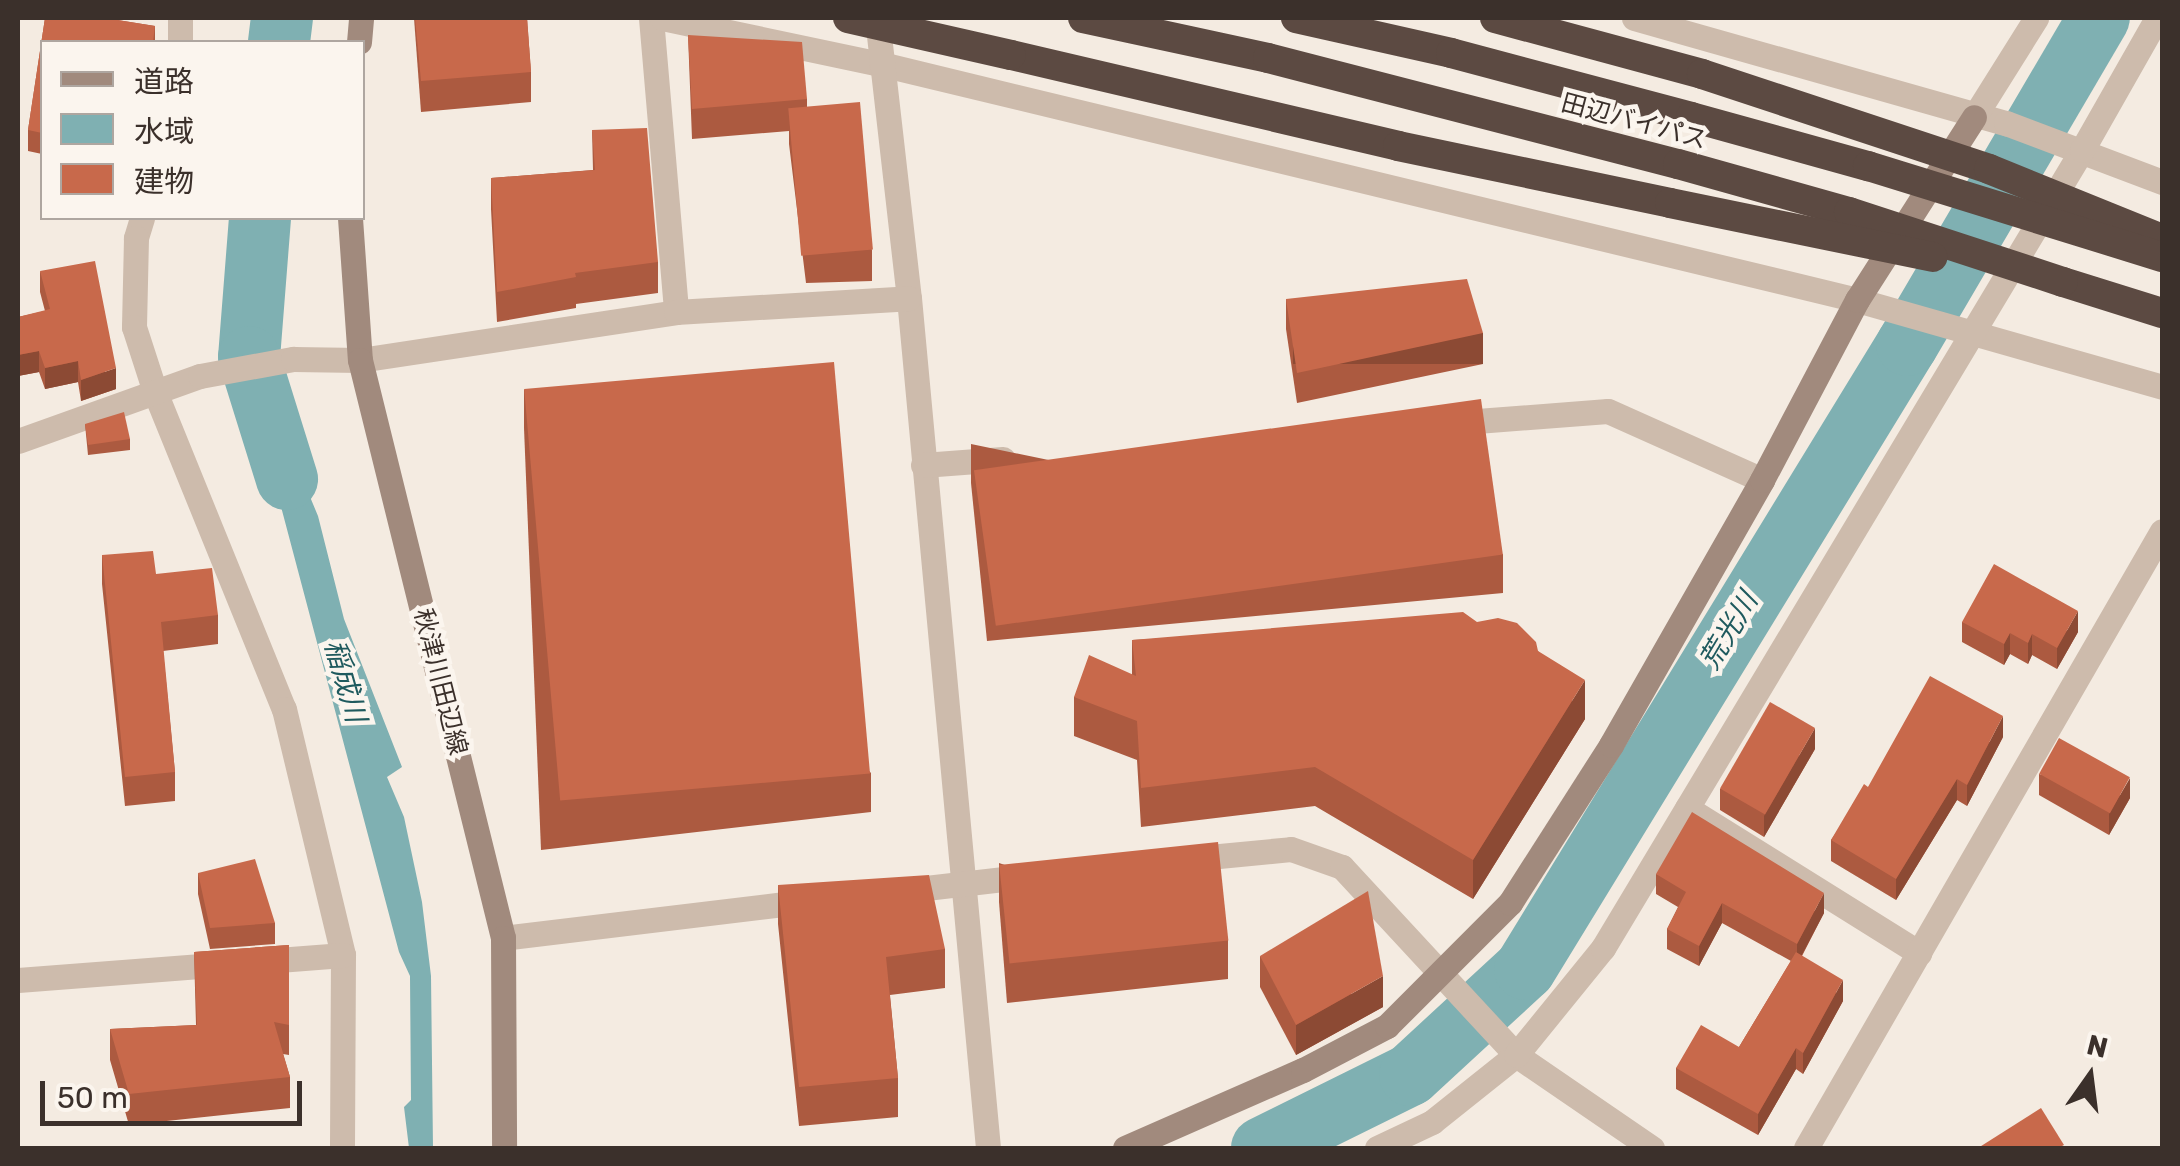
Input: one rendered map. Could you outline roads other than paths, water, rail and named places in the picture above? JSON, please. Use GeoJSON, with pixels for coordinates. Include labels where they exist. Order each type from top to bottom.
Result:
{"type":"FeatureCollection","features":[{"type":"Feature","properties":{"kind":"highway"},"geometry":{"type":"LineString","coordinates":[[848,18],[1398,146],[2063,282]]}},
{"type":"Feature","properties":{"kind":"highway","name":"田辺バイパス"},"geometry":{"type":"LineString","coordinates":[[1083,18],[1268,58],[1678,164],[1850,212],[2162,313]]}},
{"type":"Feature","properties":{"kind":"highway","name":"田辺バイパス"},"geometry":{"type":"LineString","coordinates":[[1296,18],[1451,52],[1691,117],[1868,166],[2162,257]]}},
{"type":"Feature","properties":{"kind":"highway"},"geometry":{"type":"LineString","coordinates":[[1495,18],[1702,74],[1989,170],[2162,239]]}},
{"type":"Feature","properties":{"kind":"street"},"geometry":{"type":"LineString","coordinates":[[651,18],[676,312]]}},
{"type":"Feature","properties":{"kind":"street"},"geometry":{"type":"LineString","coordinates":[[662,18],[881,64],[1857,300],[2162,386]]}},
{"type":"Feature","properties":{"kind":"street"},"geometry":{"type":"LineString","coordinates":[[877,18],[910,298],[988,1148]]}},
{"type":"Feature","properties":{"kind":"street"},"geometry":{"type":"LineString","coordinates":[[1634,18],[2006,124],[2162,182]]}},
{"type":"Feature","properties":{"kind":"street"},"geometry":{"type":"LineString","coordinates":[[1125,1148],[1303,1070],[1387,1026],[1451,981],[1520,887],[1611,744],[1762,480],[1857,300],[2036,18]]}},
{"type":"Feature","properties":{"kind":"street"},"geometry":{"type":"LineString","coordinates":[[1377,1148],[1432,1122],[1510,1048],[1603,948],[2082,150],[2157,18]]}},
{"type":"Feature","properties":{"kind":"street"},"geometry":{"type":"LineString","coordinates":[[141,220],[136,238],[134,327],[155,392],[284,709],[343,956],[342,1148]]}},
{"type":"Feature","properties":{"kind":"street","name":"秋津川田辺線"},"geometry":{"type":"LineString","coordinates":[[350,220],[360,360],[503,938],[504,1148]]}},
{"type":"Feature","properties":{"kind":"street"},"geometry":{"type":"LineString","coordinates":[[18,441],[200,376],[293,358],[360,360],[676,312],[910,298]]}},
{"type":"Feature","properties":{"kind":"street"},"geometry":{"type":"LineString","coordinates":[[1432,425],[1608,411],[1762,480]]}},
{"type":"Feature","properties":{"kind":"street"},"geometry":{"type":"LineString","coordinates":[[923,466],[1021,458]]}},
{"type":"Feature","properties":{"kind":"street"},"geometry":{"type":"LineString","coordinates":[[1806,1148],[2162,531]]}},
{"type":"Feature","properties":{"kind":"street"},"geometry":{"type":"LineString","coordinates":[[1687,808],[1919,953]]}},
{"type":"Feature","properties":{"kind":"street"},"geometry":{"type":"LineString","coordinates":[[1157,863],[1292,848],[1342,867],[1510,1048],[1652,1148]]}},
{"type":"Feature","properties":{"kind":"street"},"geometry":{"type":"LineString","coordinates":[[868,894],[1060,873]]}},
{"type":"Feature","properties":{"kind":"street"},"geometry":{"type":"LineString","coordinates":[[503,938],[830,899]]}},
{"type":"Feature","properties":{"kind":"street"},"geometry":{"type":"LineString","coordinates":[[18,980],[343,956]]}},
{"type":"Feature","properties":{"kind":"water"},"geometry":{"type":"Polygon","coordinates":[[[268,396],[318,516],[344,619],[402,767],[387,777],[404,817],[422,902],[431,976],[433,1148],[409,1148],[404,1107],[411,1100],[410,976],[399,952],[253,401],[268,396]]]}},
{"type":"Feature","properties":{"kind":"waterway","name":"稲成川"},"geometry":{"type":"LineString","coordinates":[[279,40],[282,18]]}},
{"type":"Feature","properties":{"kind":"waterway","name":"荒光川"},"geometry":{"type":"LineString","coordinates":[[1262,1148],[1410,1075],[1525,969],[1907,345],[2099,18]]}},
{"type":"Feature","properties":{"kind":"waterway","name":"稲成川"},"geometry":{"type":"LineString","coordinates":[[260,220],[249,357],[287,479]]}}]}
